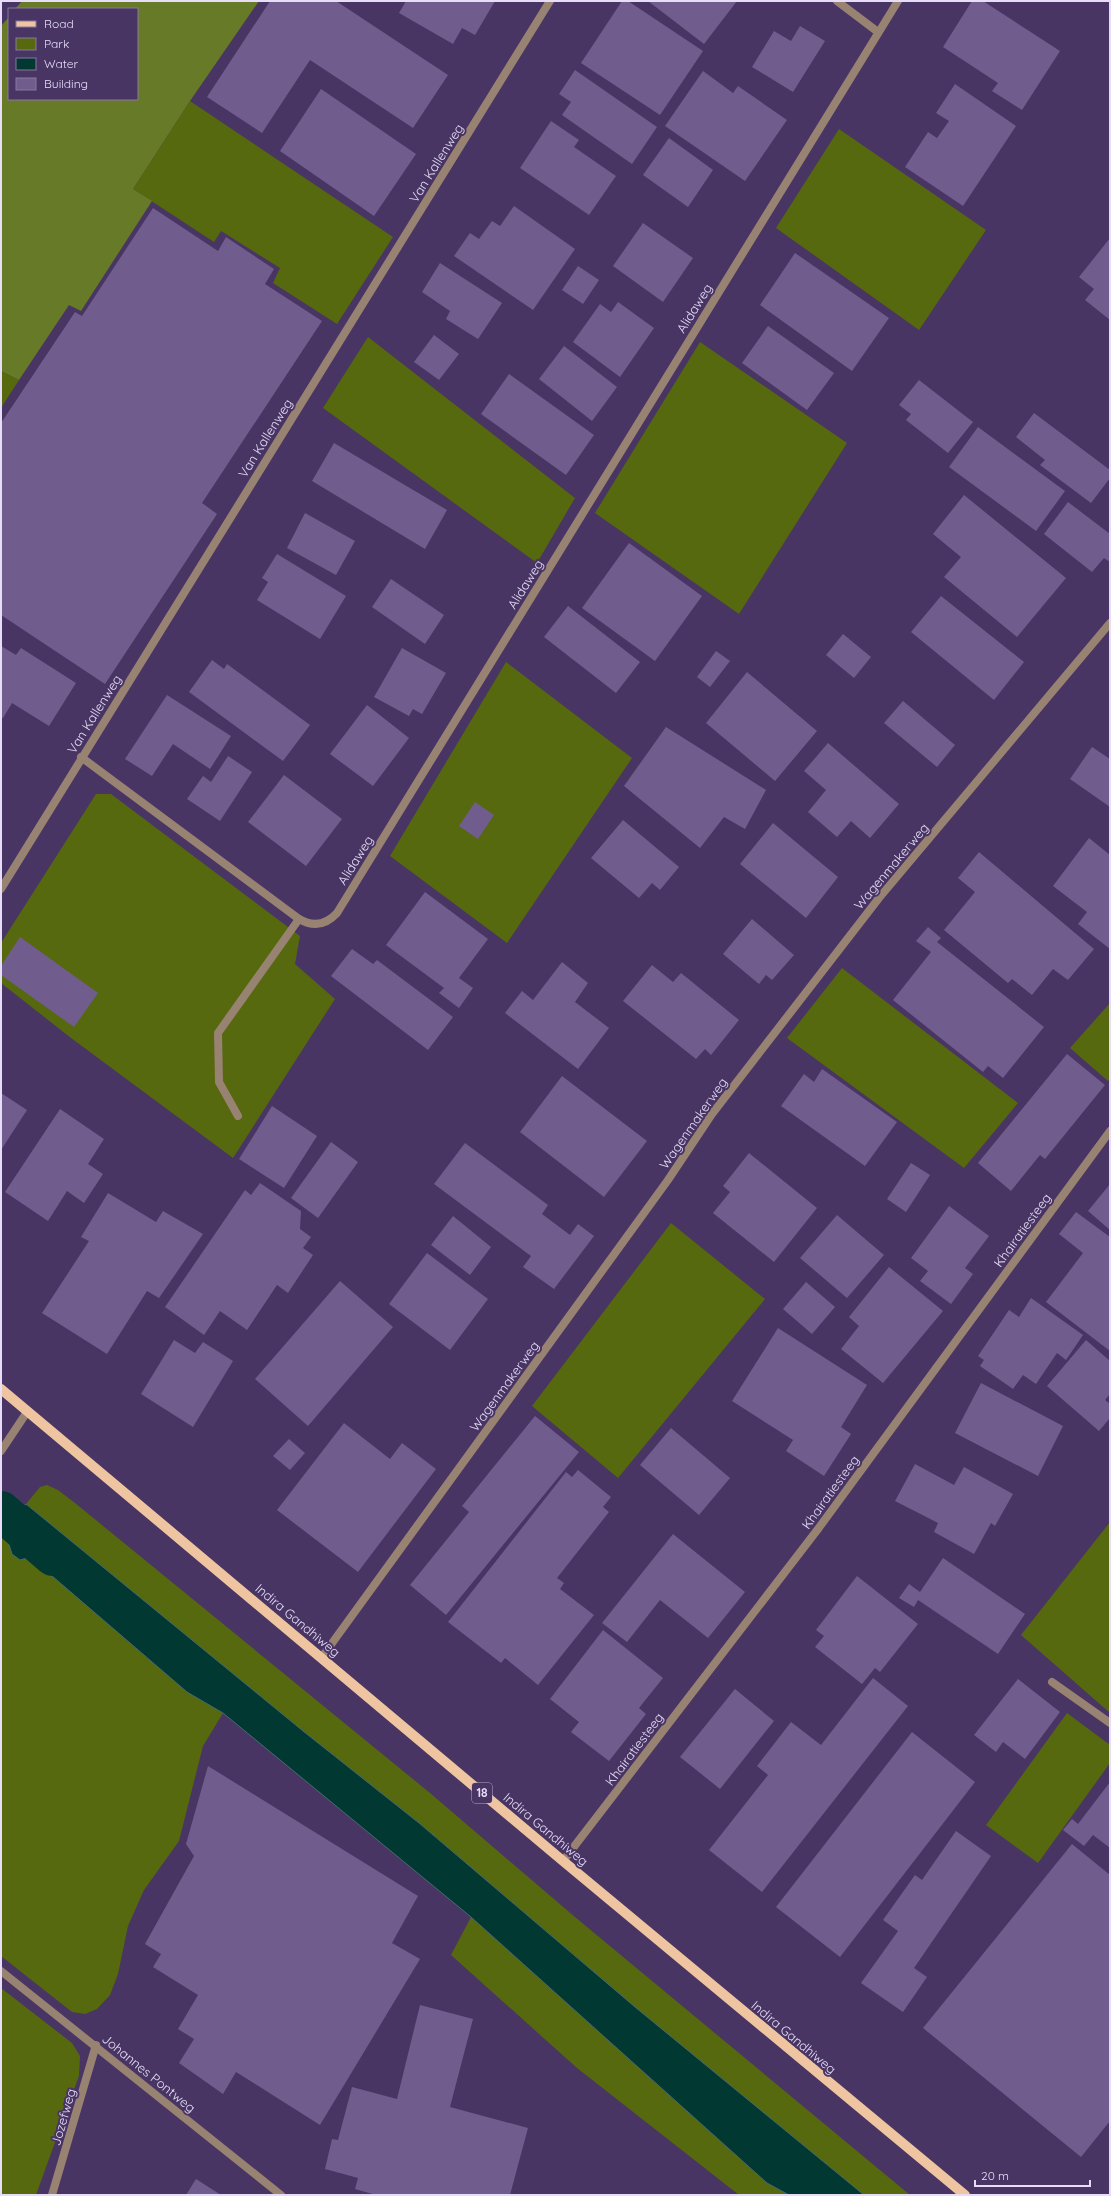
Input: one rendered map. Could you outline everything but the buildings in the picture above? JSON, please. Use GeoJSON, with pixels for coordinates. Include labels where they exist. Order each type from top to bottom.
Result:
{"type":"FeatureCollection","features":[{"type":"Feature","properties":{"kind":"main road","name":"Indira Gandhiweg"},"geometry":{"type":"LineString","coordinates":[[1,1389],[322,1657],[563,1861],[965,2195]]}},
{"type":"Feature","properties":{"kind":"street","name":"Van Kallenweg"},"geometry":{"type":"LineString","coordinates":[[1,889],[81,757],[550,1]]}},
{"type":"Feature","properties":{"kind":"street"},"geometry":{"type":"LineString","coordinates":[[838,1],[878,32]]}},
{"type":"Feature","properties":{"kind":"street","name":"Alidaweg"},"geometry":{"type":"LineString","coordinates":[[81,757],[298,919],[306,923],[315,924],[331,919],[337,913],[898,1]]}},
{"type":"Feature","properties":{"kind":"street","name":"Wagenmakerweg"},"geometry":{"type":"LineString","coordinates":[[322,1657],[668,1180],[712,1114],[879,898],[1110,623]]}},
{"type":"Feature","properties":{"kind":"street"},"geometry":{"type":"LineString","coordinates":[[238,1116],[219,1082],[218,1033],[298,919]]}},
{"type":"Feature","properties":{"kind":"street","name":"Khairatiesteeg"},"geometry":{"type":"LineString","coordinates":[[563,1861],[818,1529],[1110,1131]]}},
{"type":"Feature","properties":{"kind":"street"},"geometry":{"type":"LineString","coordinates":[[1,1451],[27,1412]]}},
{"type":"Feature","properties":{"kind":"street"},"geometry":{"type":"LineString","coordinates":[[1052,1682],[1110,1723]]}},
{"type":"Feature","properties":{"kind":"street","name":"Johannes Pontweg"},"geometry":{"type":"LineString","coordinates":[[1,1971],[96,2045],[281,2195]]}},
{"type":"Feature","properties":{"kind":"street","name":"Jozefweg"},"geometry":{"type":"LineString","coordinates":[[52,2195],[96,2045]]}},
{"type":"Feature","properties":{"kind":"green space"},"geometry":{"type":"Polygon","coordinates":[[[22,1],[259,1],[190,101],[133,189],[152,201],[81,311],[69,305],[19,380],[1,371],[1,26],[8,18],[8,100],[138,100],[138,8],[16,8],[22,1]]]}},
{"type":"Feature","properties":{"kind":"green space"},"geometry":{"type":"Polygon","coordinates":[[[190,101],[393,237],[337,324],[273,283],[280,268],[221,231],[214,242],[133,189],[190,101]]]}},
{"type":"Feature","properties":{"kind":"green space"},"geometry":{"type":"Polygon","coordinates":[[[839,129],[986,230],[919,330],[776,228],[839,129]]]}},
{"type":"Feature","properties":{"kind":"green space"},"geometry":{"type":"Polygon","coordinates":[[[368,337],[575,498],[537,563],[323,408],[368,337]]]}},
{"type":"Feature","properties":{"kind":"green space"},"geometry":{"type":"Polygon","coordinates":[[[700,342],[847,443],[739,614],[595,513],[700,342]]]}},
{"type":"Feature","properties":{"kind":"green space"},"geometry":{"type":"Polygon","coordinates":[[[1,371],[19,380],[1,408],[1,371]]]}},
{"type":"Feature","properties":{"kind":"green space"},"geometry":{"type":"Polygon","coordinates":[[[506,662],[632,758],[507,943],[390,856],[506,662]]]}},
{"type":"Feature","properties":{"kind":"green space"},"geometry":{"type":"Polygon","coordinates":[[[96,794],[111,794],[300,936],[295,964],[335,999],[233,1158],[71,1038],[1,983],[1,943],[96,794]]]}},
{"type":"Feature","properties":{"kind":"green space"},"geometry":{"type":"Polygon","coordinates":[[[842,968],[1018,1103],[964,1168],[787,1038],[842,968]]]}},
{"type":"Feature","properties":{"kind":"green space"},"geometry":{"type":"Polygon","coordinates":[[[1110,1003],[1110,1079],[1108,1081],[1070,1048],[1110,1003]]]}},
{"type":"Feature","properties":{"kind":"green space"},"geometry":{"type":"Polygon","coordinates":[[[671,1223],[765,1299],[618,1478],[532,1406],[671,1223]]]}},
{"type":"Feature","properties":{"kind":"green space"},"geometry":{"type":"Polygon","coordinates":[[[47,1485],[58,1490],[75,1503],[430,1793],[575,1917],[910,2195],[864,2195],[635,2007],[419,1823],[303,1731],[26,1504],[40,1487],[47,1485]]]}},
{"type":"Feature","properties":{"kind":"green space"},"geometry":{"type":"Polygon","coordinates":[[[1110,1522],[1110,1713],[1021,1635],[1110,1522]]]}},
{"type":"Feature","properties":{"kind":"green space"},"geometry":{"type":"Polygon","coordinates":[[[4,1529],[12,1554],[20,1560],[30,1557],[187,1692],[223,1713],[203,1746],[179,1841],[144,1890],[128,1926],[118,1974],[110,1995],[97,2009],[85,2014],[72,2012],[1,1956],[1,1532],[4,1529]]]}},
{"type":"Feature","properties":{"kind":"green space"},"geometry":{"type":"Polygon","coordinates":[[[1067,1713],[1110,1745],[1110,1763],[1038,1863],[986,1825],[1067,1713]]]}},
{"type":"Feature","properties":{"kind":"green space"},"geometry":{"type":"Polygon","coordinates":[[[471,1917],[767,2183],[789,2195],[739,2195],[577,2068],[451,1955],[471,1917]]]}},
{"type":"Feature","properties":{"kind":"green space"},"geometry":{"type":"Polygon","coordinates":[[[1,1988],[72,2043],[80,2056],[79,2076],[36,2195],[1,2195],[1,1988]]]}},
{"type":"Feature","properties":{"kind":"water"},"geometry":{"type":"Polygon","coordinates":[[[26,1504],[303,1731],[419,1823],[635,2007],[864,2195],[789,2195],[767,2183],[471,1917],[223,1713],[187,1692],[30,1557],[20,1560],[12,1554],[4,1529],[26,1504]]]}},
{"type":"Feature","properties":{"kind":"waterway"},"geometry":{"type":"LineString","coordinates":[[1,1511],[53,1556]]}}]}
